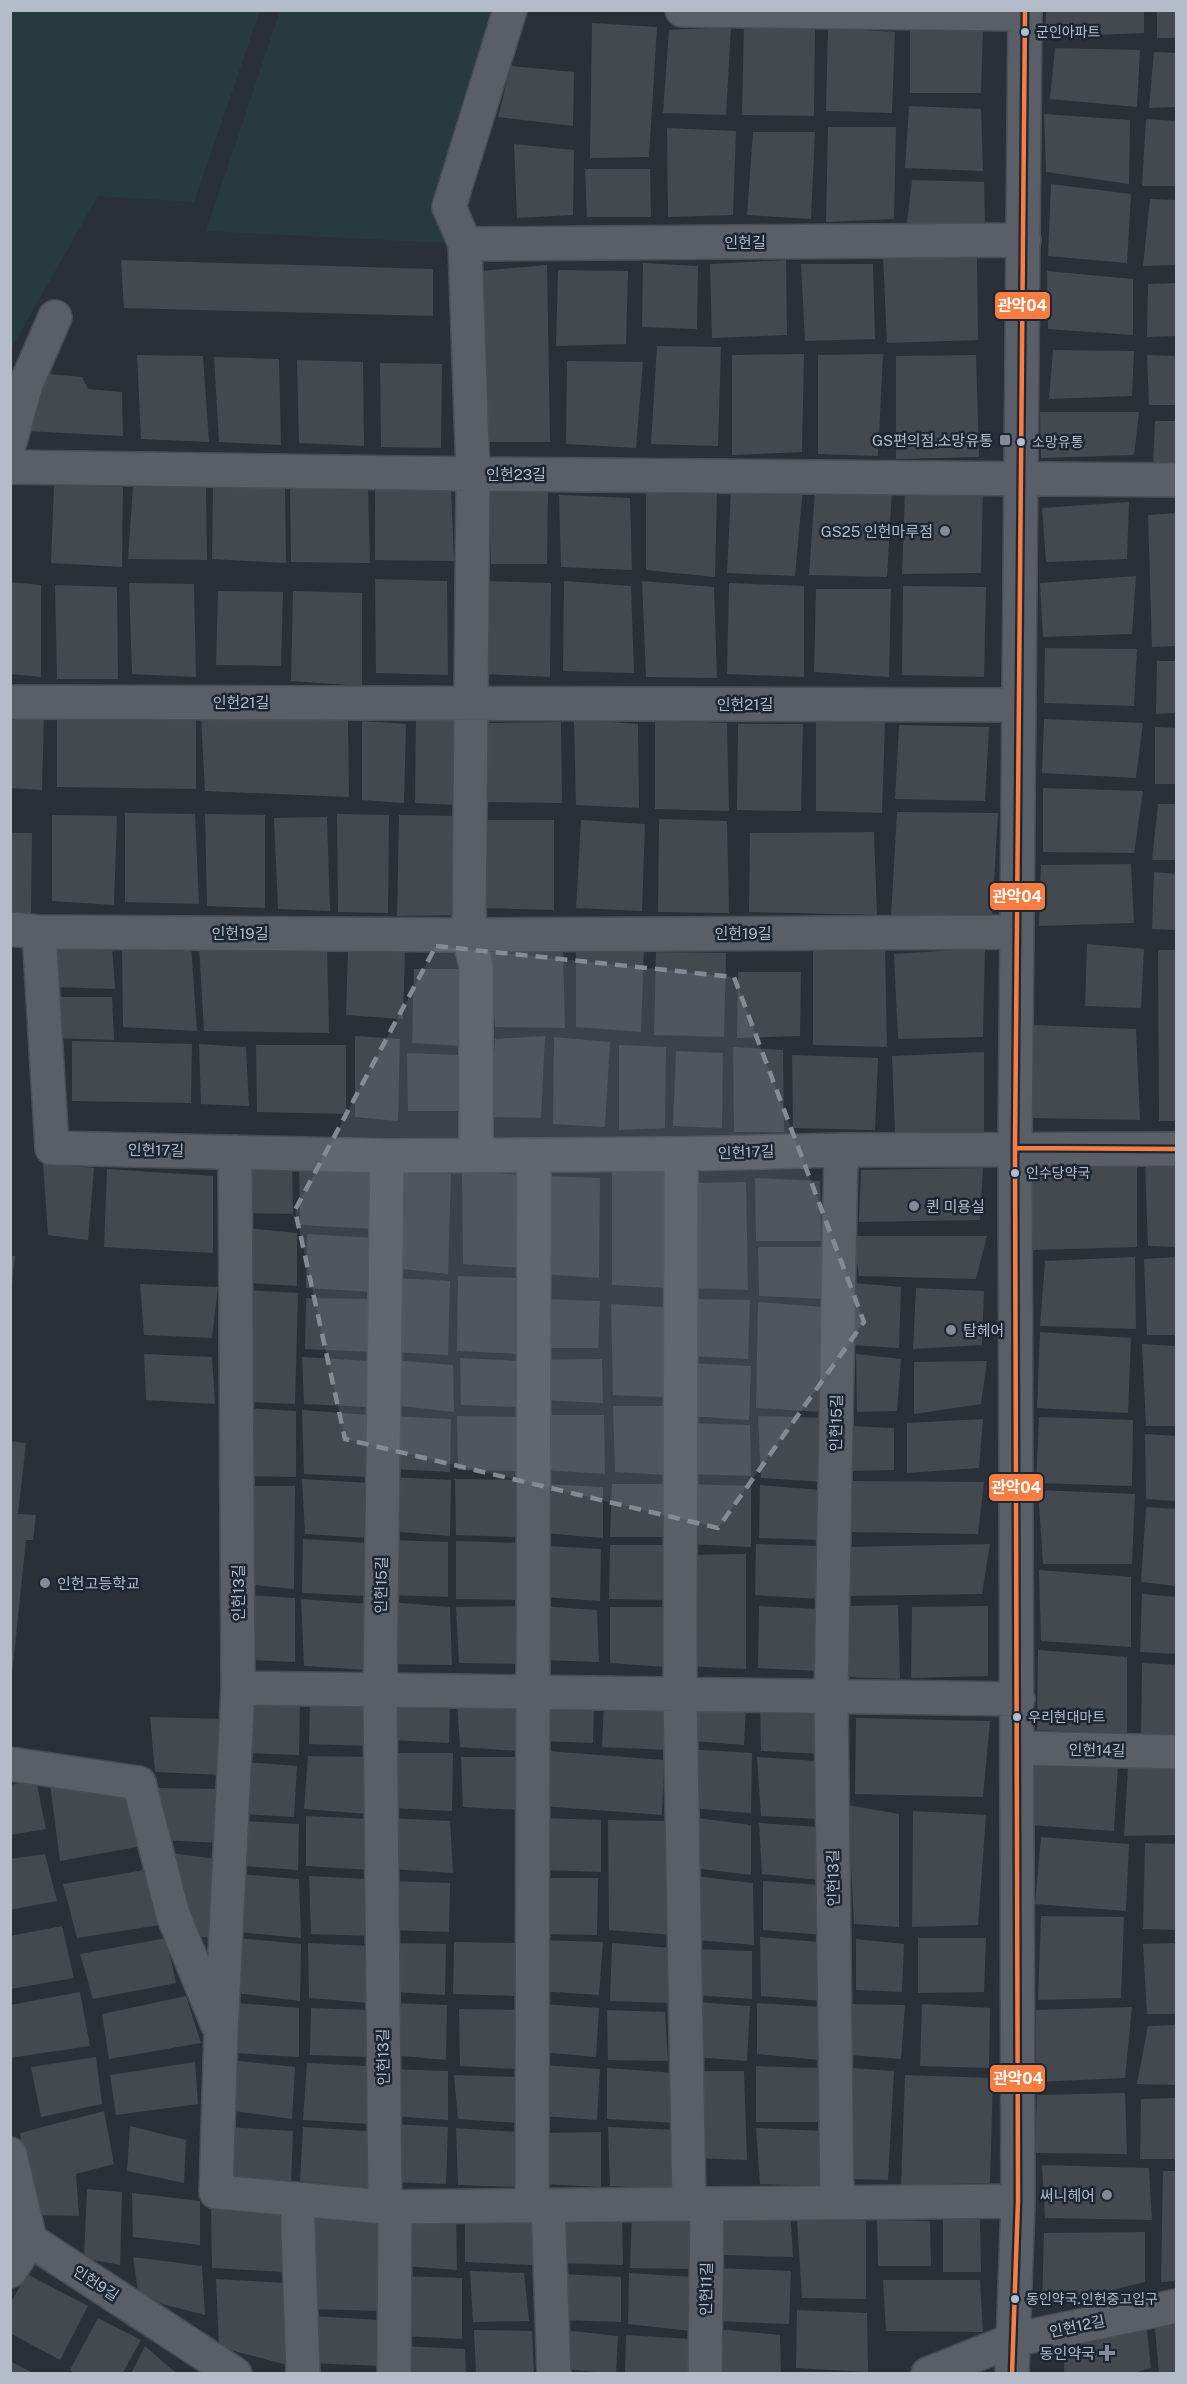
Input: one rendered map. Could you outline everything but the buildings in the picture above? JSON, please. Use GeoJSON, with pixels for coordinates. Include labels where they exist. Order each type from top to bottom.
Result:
{"type":"FeatureCollection","features":[{"type":"Feature","properties":{"kind":"street"},"geometry":{"type":"LineString","coordinates":[[476,1155],[476,966],[469,935],[473,474],[465,244],[449,207],[510,10]]}},
{"type":"Feature","properties":{"kind":"street"},"geometry":{"type":"LineString","coordinates":[[682,10],[1025,12],[1015,1148],[1018,2201],[1012,2373]]}},
{"type":"Feature","properties":{"kind":"street","name":"인헌길"},"geometry":{"type":"LineString","coordinates":[[465,244],[1024,240]]}},
{"type":"Feature","properties":{"kind":"street"},"geometry":{"type":"LineString","coordinates":[[10,442],[26,384],[55,317]]}},
{"type":"Feature","properties":{"kind":"street","name":"인헌23길"},"geometry":{"type":"LineString","coordinates":[[10,467],[1021,479]]}},
{"type":"Feature","properties":{"kind":"street"},"geometry":{"type":"LineString","coordinates":[[1021,479],[1176,480]]}},
{"type":"Feature","properties":{"kind":"street","name":"인헌21길"},"geometry":{"type":"LineString","coordinates":[[10,702],[1019,705]]}},
{"type":"Feature","properties":{"kind":"street","name":"인헌19길"},"geometry":{"type":"LineString","coordinates":[[25,930],[469,935],[1017,932]]}},
{"type":"Feature","properties":{"kind":"street","name":"인헌17길"},"geometry":{"type":"LineString","coordinates":[[25,930],[52,1148],[387,1156],[534,1156],[1015,1148],[1176,1149]]}},
{"type":"Feature","properties":{"kind":"street","name":"인헌15길"},"geometry":{"type":"LineString","coordinates":[[831,1697],[841,1150]]}},
{"type":"Feature","properties":{"kind":"street","name":"인헌13길"},"geometry":{"type":"LineString","coordinates":[[235,1152],[238,1688],[221,2033],[216,2192],[390,2206],[1018,2201]]}},
{"type":"Feature","properties":{"kind":"street"},"geometry":{"type":"LineString","coordinates":[[681,1154],[680,1695],[698,2204]]}},
{"type":"Feature","properties":{"kind":"street","name":"인헌15길"},"geometry":{"type":"LineString","coordinates":[[380,1690],[387,1156]]}},
{"type":"Feature","properties":{"kind":"street"},"geometry":{"type":"LineString","coordinates":[[534,1156],[532,1693],[540,2205],[554,2373]]}},
{"type":"Feature","properties":{"kind":"street"},"geometry":{"type":"LineString","coordinates":[[238,1688],[1018,1699]]}},
{"type":"Feature","properties":{"kind":"street","name":"인헌13길"},"geometry":{"type":"LineString","coordinates":[[380,1690],[390,2206]]}},
{"type":"Feature","properties":{"kind":"street","name":"인헌13길"},"geometry":{"type":"LineString","coordinates":[[831,1697],[837,2202]]}},
{"type":"Feature","properties":{"kind":"street","name":"인헌14길"},"geometry":{"type":"LineString","coordinates":[[1018,1748],[1176,1752]]}},
{"type":"Feature","properties":{"kind":"street","name":"인헌13길"},"geometry":{"type":"LineString","coordinates":[[10,1764],[139,1784],[173,1915],[221,2033]]}},
{"type":"Feature","properties":{"kind":"street"},"geometry":{"type":"LineString","coordinates":[[10,2154],[30,2240],[10,2271]]}},
{"type":"Feature","properties":{"kind":"street"},"geometry":{"type":"LineString","coordinates":[[297,2199],[303,2373]]}},
{"type":"Feature","properties":{"kind":"street","name":"인헌11길"},"geometry":{"type":"LineString","coordinates":[[698,2204],[705,2373]]}},
{"type":"Feature","properties":{"kind":"street"},"geometry":{"type":"LineString","coordinates":[[390,2206],[394,2373]]}},
{"type":"Feature","properties":{"kind":"street","name":"인헌9길"},"geometry":{"type":"LineString","coordinates":[[30,2240],[235,2373]]}},
{"type":"Feature","properties":{"kind":"street","name":"인헌12길"},"geometry":{"type":"LineString","coordinates":[[1013,2340],[1176,2306]]}},
{"type":"Feature","properties":{"kind":"street"},"geometry":{"type":"LineString","coordinates":[[928,2373],[1013,2340]]}},
{"type":"Feature","properties":{"kind":"highlighted area"},"geometry":{"type":"Polygon","coordinates":[[[436,946],[734,977],[864,1322],[718,1528],[345,1439],[295,1210],[436,946]]]}},
{"type":"Feature","properties":{"kind":"green space"},"geometry":{"type":"Polygon","coordinates":[[[11,10],[260,11],[194,202],[98,196],[11,349],[11,10]]]}},
{"type":"Feature","properties":{"kind":"green space"},"geometry":{"type":"Polygon","coordinates":[[[280,11],[512,11],[449,207],[465,244],[206,231],[280,11]]]}},
{"type":"Feature","properties":{"kind":"transit line","name":"관악04"},"geometry":{"type":"LineString","coordinates":[[1012,2374],[1018,2201],[1015,1148],[1025,10]]}},
{"type":"Feature","properties":{"kind":"transit line","name":"관악04"},"geometry":{"type":"LineString","coordinates":[[1015,1148],[1176,1149]]}},
{"type":"Feature","properties":{"kind":"place","name":"군인아파트"},"geometry":{"type":"Point","coordinates":[1025,32]}},
{"type":"Feature","properties":{"kind":"place","name":"GS편의점.소망유통"},"geometry":{"type":"Point","coordinates":[1005,440]}},
{"type":"Feature","properties":{"kind":"place","name":"소망유통"},"geometry":{"type":"Point","coordinates":[1021,442]}},
{"type":"Feature","properties":{"kind":"place","name":"GS25 인헌마루점"},"geometry":{"type":"Point","coordinates":[945,531]}},
{"type":"Feature","properties":{"kind":"place","name":"인수당약국"},"geometry":{"type":"Point","coordinates":[1015,1173]}},
{"type":"Feature","properties":{"kind":"place","name":"퀸 미용실"},"geometry":{"type":"Point","coordinates":[914,1206]}},
{"type":"Feature","properties":{"kind":"place","name":"탑헤어"},"geometry":{"type":"Point","coordinates":[951,1330]}},
{"type":"Feature","properties":{"kind":"place","name":"인헌고등학교"},"geometry":{"type":"Point","coordinates":[45,1583]}},
{"type":"Feature","properties":{"kind":"place","name":"우리현대마트"},"geometry":{"type":"Point","coordinates":[1017,1717]}},
{"type":"Feature","properties":{"kind":"place","name":"써니헤어"},"geometry":{"type":"Point","coordinates":[1107,2195]}},
{"type":"Feature","properties":{"kind":"place","name":"동인약국.인헌중고입구"},"geometry":{"type":"Point","coordinates":[1015,2299]}},
{"type":"Feature","properties":{"kind":"place","name":"동인약국"},"geometry":{"type":"Point","coordinates":[1107,2353]}}]}
